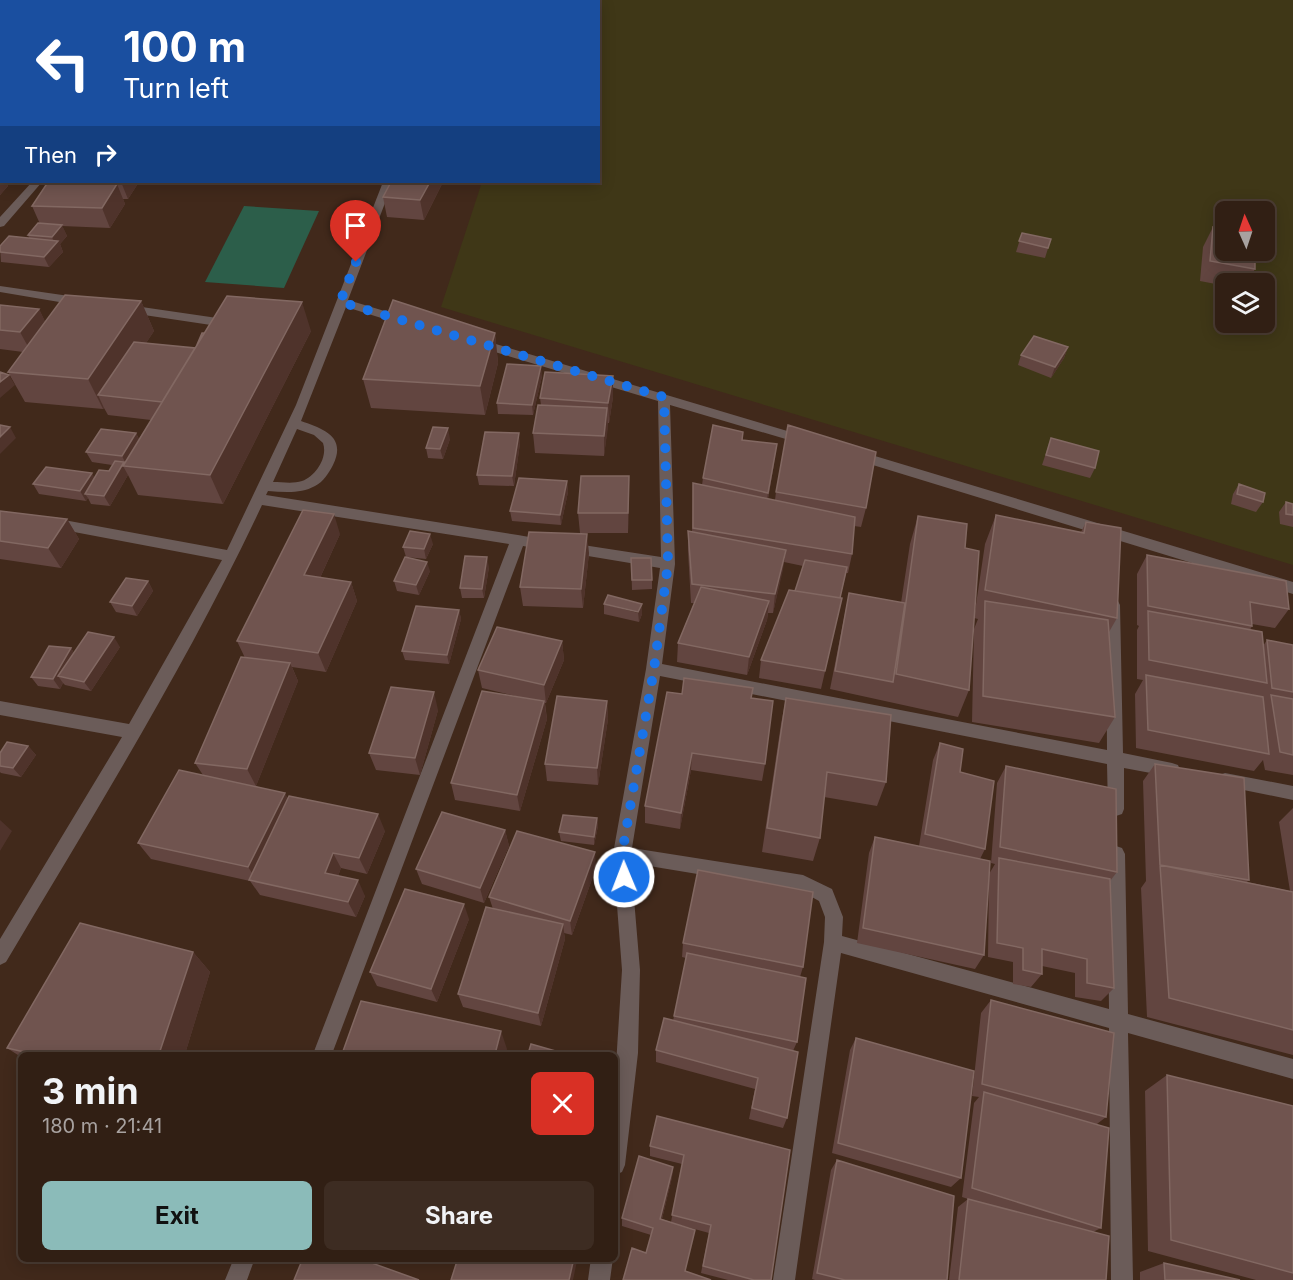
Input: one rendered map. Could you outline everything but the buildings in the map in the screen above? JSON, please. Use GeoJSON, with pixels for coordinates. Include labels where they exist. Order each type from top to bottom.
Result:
{"type":"FeatureCollection","features":[{"type":"Feature","properties":{"kind":"street"},"geometry":{"type":"LineString","coordinates":[[0,224],[36,183]]}},
{"type":"Feature","properties":{"kind":"street"},"geometry":{"type":"LineString","coordinates":[[0,956],[133,732],[231,556],[294,423],[323,337],[340,302],[388,183]]}},
{"type":"Feature","properties":{"kind":"street"},"geometry":{"type":"LineString","coordinates":[[0,289],[90,303]]}},
{"type":"Feature","properties":{"kind":"street"},"geometry":{"type":"LineString","coordinates":[[340,302],[418,325]]}},
{"type":"Feature","properties":{"kind":"street"},"geometry":{"type":"LineString","coordinates":[[113,306],[248,326]]}},
{"type":"Feature","properties":{"kind":"street"},"geometry":{"type":"LineString","coordinates":[[463,338],[815,443]]}},
{"type":"Feature","properties":{"kind":"street"},"geometry":{"type":"LineString","coordinates":[[618,1139],[628,1053],[631,969],[622,854],[654,669],[668,564],[664,397]]}},
{"type":"Feature","properties":{"kind":"street"},"geometry":{"type":"LineString","coordinates":[[261,492],[308,484],[325,469],[333,453],[333,447],[327,437],[294,423]]}},
{"type":"Feature","properties":{"kind":"street"},"geometry":{"type":"LineString","coordinates":[[838,450],[1293,588]]}},
{"type":"Feature","properties":{"kind":"street"},"geometry":{"type":"LineString","coordinates":[[261,492],[518,540],[668,564]]}},
{"type":"Feature","properties":{"kind":"street"},"geometry":{"type":"LineString","coordinates":[[35,519],[231,556]]}},
{"type":"Feature","properties":{"kind":"street"},"geometry":{"type":"LineString","coordinates":[[1112,533],[1112,557]]}},
{"type":"Feature","properties":{"kind":"street"},"geometry":{"type":"LineString","coordinates":[[323,1052],[518,540]]}},
{"type":"Feature","properties":{"kind":"street"},"geometry":{"type":"LineString","coordinates":[[1113,592],[1122,1280]]}},
{"type":"Feature","properties":{"kind":"street"},"geometry":{"type":"LineString","coordinates":[[654,669],[1293,793]]}},
{"type":"Feature","properties":{"kind":"street"},"geometry":{"type":"LineString","coordinates":[[0,708],[133,732]]}},
{"type":"Feature","properties":{"kind":"street"},"geometry":{"type":"LineString","coordinates":[[622,854],[803,883],[826,895],[834,917],[833,942],[784,1280]]}},
{"type":"Feature","properties":{"kind":"street"},"geometry":{"type":"LineString","coordinates":[[833,942],[1293,1069]]}},
{"type":"Feature","properties":{"kind":"street"},"geometry":{"type":"LineString","coordinates":[[236,1280],[243,1262]]}},
{"type":"Feature","properties":{"kind":"street"},"geometry":{"type":"LineString","coordinates":[[598,1280],[601,1262]]}},
{"type":"Feature","properties":{"kind":"green space"},"geometry":{"type":"Polygon","coordinates":[[[244,206],[319,211],[284,288],[205,282],[244,206]]]}},
{"type":"Feature","properties":{"kind":"sand"},"geometry":{"type":"Polygon","coordinates":[[[600,0],[1293,0],[1293,565],[441,307],[482,183],[600,183],[600,0]]]}},
{"type":"Feature","properties":{"kind":"route"},"geometry":{"type":"LineString","coordinates":[[356,262],[340,302],[664,397],[668,564],[654,669],[622,854],[624,877]]}}]}
